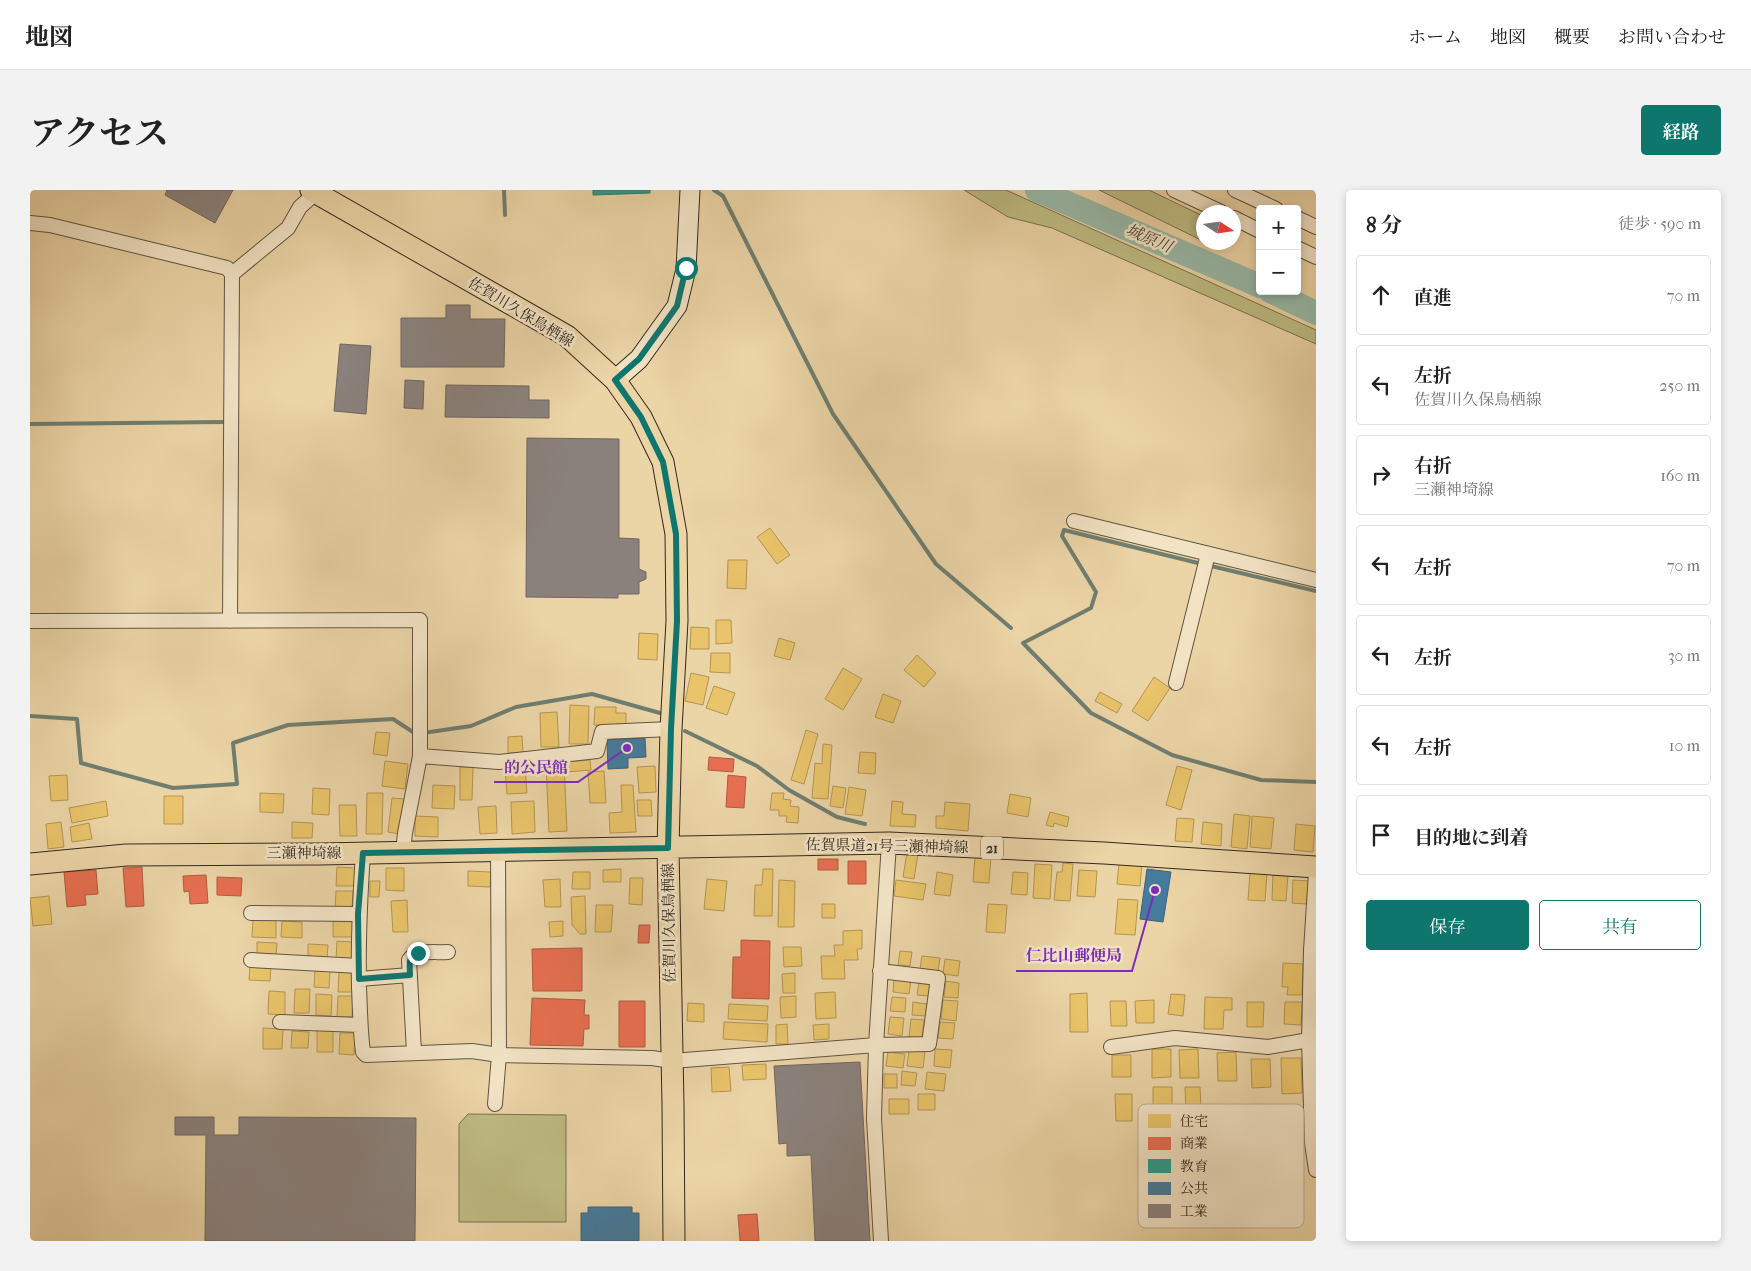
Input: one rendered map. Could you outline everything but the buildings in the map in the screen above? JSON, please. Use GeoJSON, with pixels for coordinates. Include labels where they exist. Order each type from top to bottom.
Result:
{"type":"FeatureCollection","features":[{"type":"Feature","properties":{"kind":"main road","name":"佐賀川久保鳥栖線"},"geometry":{"type":"LineString","coordinates":[[315,191],[567,336],[615,380],[641,417],[663,462],[676,534],[677,621],[671,729],[668,848],[674,1241]]}},
{"type":"Feature","properties":{"kind":"main road","name":"佐賀県道21号三瀬神埼線"},"geometry":{"type":"LineString","coordinates":[[668,848],[889,843],[1104,853],[1316,867]]}},
{"type":"Feature","properties":{"kind":"main road","name":"三瀬神埼線"},"geometry":{"type":"LineString","coordinates":[[30,864],[126,855],[668,848]]}},
{"type":"Feature","properties":{"kind":"street"},"geometry":{"type":"LineString","coordinates":[[615,380],[639,359],[677,306],[686,268],[690,190]]}},
{"type":"Feature","properties":{"kind":"street"},"geometry":{"type":"LineString","coordinates":[[1174,190],[1206,205]]}},
{"type":"Feature","properties":{"kind":"street"},"geometry":{"type":"LineString","coordinates":[[1235,190],[1267,205]]}},
{"type":"Feature","properties":{"kind":"street"},"geometry":{"type":"LineString","coordinates":[[232,274],[288,228],[300,207],[315,191]]}},
{"type":"Feature","properties":{"kind":"street"},"geometry":{"type":"LineString","coordinates":[[1301,220],[1316,227]]}},
{"type":"Feature","properties":{"kind":"street"},"geometry":{"type":"LineString","coordinates":[[1241,222],[1256,229]]}},
{"type":"Feature","properties":{"kind":"street"},"geometry":{"type":"LineString","coordinates":[[30,223],[50,225],[228,268],[232,274],[230,621]]}},
{"type":"Feature","properties":{"kind":"street"},"geometry":{"type":"LineString","coordinates":[[1301,250],[1316,256]]}},
{"type":"Feature","properties":{"kind":"street"},"geometry":{"type":"LineString","coordinates":[[1074,522],[1316,580]]}},
{"type":"Feature","properties":{"kind":"street"},"geometry":{"type":"LineString","coordinates":[[1176,683],[1208,554]]}},
{"type":"Feature","properties":{"kind":"street"},"geometry":{"type":"LineString","coordinates":[[30,621],[420,620],[420,756],[405,833],[404,852]]}},
{"type":"Feature","properties":{"kind":"street"},"geometry":{"type":"LineString","coordinates":[[420,756],[499,762],[597,751],[602,732],[671,729]]}},
{"type":"Feature","properties":{"kind":"street"},"geometry":{"type":"LineString","coordinates":[[881,1241],[874,1118],[880,971],[889,843]]}},
{"type":"Feature","properties":{"kind":"street"},"geometry":{"type":"LineString","coordinates":[[496,1104],[499,1055],[498,851]]}},
{"type":"Feature","properties":{"kind":"street"},"geometry":{"type":"LineString","coordinates":[[363,853],[358,914],[360,1025],[363,1052],[366,1054],[472,1052],[499,1055],[652,1058],[672,1061],[876,1045],[929,1044],[938,978],[880,971]]}},
{"type":"Feature","properties":{"kind":"street"},"geometry":{"type":"LineString","coordinates":[[1316,873],[1311,950],[1313,1014],[1309,1040],[1312,1143],[1316,1170]]}},
{"type":"Feature","properties":{"kind":"street"},"geometry":{"type":"LineString","coordinates":[[251,912],[358,914]]}},
{"type":"Feature","properties":{"kind":"street"},"geometry":{"type":"LineString","coordinates":[[414,1052],[409,960],[412,955],[418,953],[448,952]]}},
{"type":"Feature","properties":{"kind":"street"},"geometry":{"type":"LineString","coordinates":[[251,960],[359,972],[410,975]]}},
{"type":"Feature","properties":{"kind":"street"},"geometry":{"type":"LineString","coordinates":[[280,1022],[360,1025]]}},
{"type":"Feature","properties":{"kind":"street"},"geometry":{"type":"LineString","coordinates":[[1111,1047],[1176,1038],[1268,1047],[1309,1040]]}},
{"type":"Feature","properties":{"kind":"shaded area"},"geometry":{"type":"Polygon","coordinates":[[[964,190],[1006,190],[1316,330],[1316,344],[1052,228],[1008,217],[964,190]]]}},
{"type":"Feature","properties":{"kind":"shaded area"},"geometry":{"type":"Polygon","coordinates":[[[1099,190],[1149,190],[1196,213],[1196,238],[1099,190]]]}},
{"type":"Feature","properties":{"kind":"shaded area"},"geometry":{"type":"Polygon","coordinates":[[[468,1114],[566,1115],[566,1222],[459,1222],[459,1124],[468,1114]]]}},
{"type":"Feature","properties":{"kind":"waterway"},"geometry":{"type":"LineString","coordinates":[[504,190],[505,215]]}},
{"type":"Feature","properties":{"kind":"waterway"},"geometry":{"type":"LineString","coordinates":[[714,190],[723,196],[833,414],[936,564],[1011,628]]}},
{"type":"Feature","properties":{"kind":"waterway","name":"城原川"},"geometry":{"type":"LineString","coordinates":[[1037,190],[1256,284]]}},
{"type":"Feature","properties":{"kind":"waterway","name":"城原川"},"geometry":{"type":"LineString","coordinates":[[1278,295],[1316,313]]}},
{"type":"Feature","properties":{"kind":"waterway"},"geometry":{"type":"LineString","coordinates":[[30,424],[224,422]]}},
{"type":"Feature","properties":{"kind":"waterway"},"geometry":{"type":"LineString","coordinates":[[1198,563],[1064,530],[1062,536],[1096,592],[1091,608],[1023,643],[1091,713],[1172,755],[1261,780],[1316,782]]}},
{"type":"Feature","properties":{"kind":"waterway"},"geometry":{"type":"LineString","coordinates":[[1211,566],[1316,591]]}},
{"type":"Feature","properties":{"kind":"waterway"},"geometry":{"type":"LineString","coordinates":[[423,733],[471,726],[516,707],[592,694],[660,713]]}},
{"type":"Feature","properties":{"kind":"waterway"},"geometry":{"type":"LineString","coordinates":[[30,716],[77,719],[81,763],[173,788],[237,784],[233,743],[288,725],[393,719],[416,734]]}},
{"type":"Feature","properties":{"kind":"waterway"},"geometry":{"type":"LineString","coordinates":[[685,731],[757,766],[789,790],[837,817],[865,824]]}},
{"type":"Feature","properties":{"kind":"place","name":"的公民館"},"geometry":{"type":"Point","coordinates":[627,748]}},
{"type":"Feature","properties":{"kind":"place","name":"仁比山郵便局"},"geometry":{"type":"Point","coordinates":[1155,890]}},
{"type":"Feature","properties":{"kind":"route"},"geometry":{"type":"LineString","coordinates":[[418,953],[412,955],[409,960],[410,975],[359,979],[358,914],[363,853],[668,848],[671,729],[677,621],[676,534],[663,462],[641,417],[615,380],[639,359],[677,306],[686,268]]}}]}
